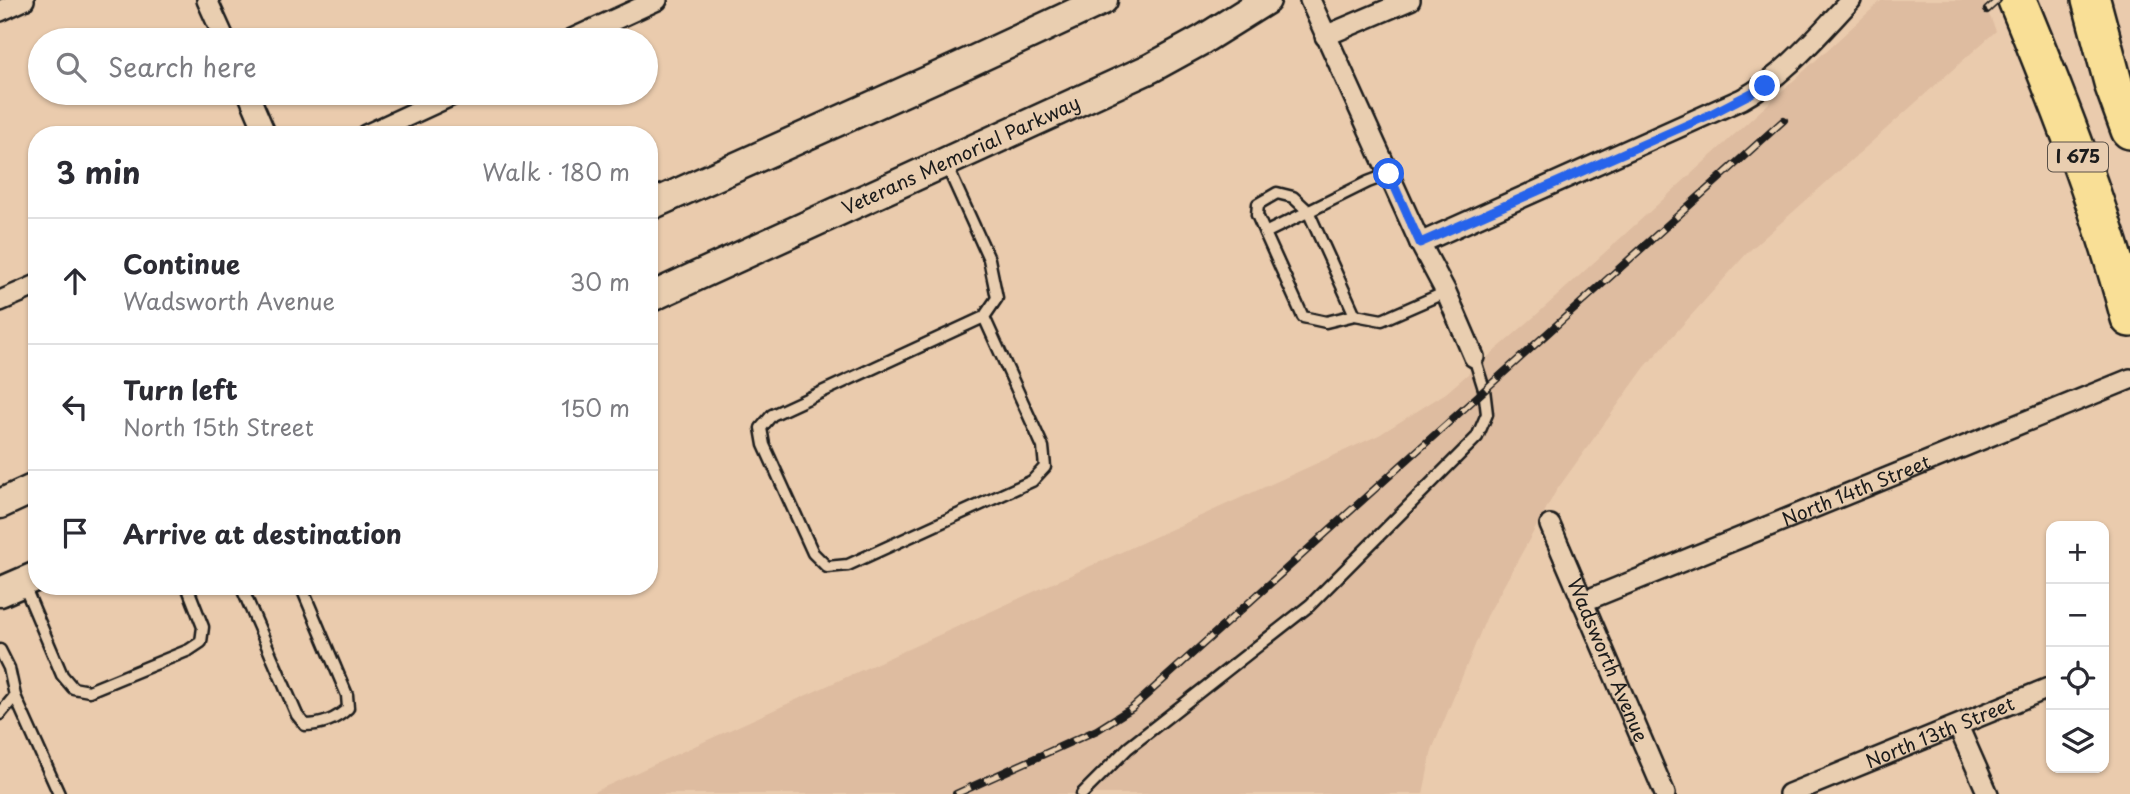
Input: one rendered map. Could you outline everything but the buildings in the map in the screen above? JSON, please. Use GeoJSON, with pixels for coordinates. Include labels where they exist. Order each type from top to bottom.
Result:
{"type":"FeatureCollection","features":[{"type":"Feature","properties":{"kind":"highway","name":"I 675"},"geometry":{"type":"LineString","coordinates":[[2017,0],[2090,190],[2130,317]]}},
{"type":"Feature","properties":{"kind":"highway","name":"I 675"},"geometry":{"type":"LineString","coordinates":[[2075,0],[2114,86],[2130,130]]}},
{"type":"Feature","properties":{"kind":"highway"},"geometry":{"type":"LineString","coordinates":[[2091,0],[2114,86]]}},
{"type":"Feature","properties":{"kind":"street"},"geometry":{"type":"LineString","coordinates":[[0,11],[24,0]]}},
{"type":"Feature","properties":{"kind":"street"},"geometry":{"type":"LineString","coordinates":[[207,0],[220,28]]}},
{"type":"Feature","properties":{"kind":"street"},"geometry":{"type":"LineString","coordinates":[[596,28],[657,0]]}},
{"type":"Feature","properties":{"kind":"street"},"geometry":{"type":"LineString","coordinates":[[658,202],[1103,0]]}},
{"type":"Feature","properties":{"kind":"street","name":"Veterans Memorial Parkway"},"geometry":{"type":"LineString","coordinates":[[658,294],[1151,68],[1266,0]]}},
{"type":"Feature","properties":{"kind":"street"},"geometry":{"type":"LineString","coordinates":[[1310,0],[1474,357]]}},
{"type":"Feature","properties":{"kind":"street"},"geometry":{"type":"LineString","coordinates":[[1325,36],[1410,0]]}},
{"type":"Feature","properties":{"kind":"street"},"geometry":{"type":"LineString","coordinates":[[1420,243],[1695,122],[1754,93],[1801,54],[1851,0]]}},
{"type":"Feature","properties":{"kind":"street"},"geometry":{"type":"LineString","coordinates":[[253,105],[262,126]]}},
{"type":"Feature","properties":{"kind":"street"},"geometry":{"type":"LineString","coordinates":[[386,126],[431,105]]}},
{"type":"Feature","properties":{"kind":"street"},"geometry":{"type":"LineString","coordinates":[[0,301],[28,289]]}},
{"type":"Feature","properties":{"kind":"street","name":"North 14th Street"},"geometry":{"type":"LineString","coordinates":[[1582,602],[2130,379]]}},
{"type":"Feature","properties":{"kind":"street"},"geometry":{"type":"LineString","coordinates":[[0,504],[28,491]]}},
{"type":"Feature","properties":{"kind":"street","name":"Wadsworth Avenue"},"geometry":{"type":"LineString","coordinates":[[1550,525],[1665,794]]}},
{"type":"Feature","properties":{"kind":"street","name":"North 13th Street"},"geometry":{"type":"LineString","coordinates":[[1789,794],[2046,689]]}},
{"type":"Feature","properties":{"kind":"street"},"geometry":{"type":"LineString","coordinates":[[1958,726],[1988,794]]}},
{"type":"Feature","properties":{"kind":"lane"},"geometry":{"type":"LineString","coordinates":[[946,163],[989,259],[997,298],[984,317],[772,415],[761,428],[764,445],[813,553],[827,567],[848,565],[1032,481],[1045,467],[1043,447],[984,317]]}},
{"type":"Feature","properties":{"kind":"lane"},"geometry":{"type":"LineString","coordinates":[[1265,233],[1368,181],[1389,174]]}},
{"type":"Feature","properties":{"kind":"lane"},"geometry":{"type":"LineString","coordinates":[[1355,315],[1308,211],[1293,197],[1277,193],[1263,199],[1258,204],[1257,215],[1303,317],[1326,322],[1355,315],[1382,320],[1446,292]]}},
{"type":"Feature","properties":{"kind":"lane"},"geometry":{"type":"LineString","coordinates":[[1082,794],[1128,748],[1310,605],[1477,438],[1487,414],[1484,389],[1474,357]]}},
{"type":"Feature","properties":{"kind":"lane"},"geometry":{"type":"LineString","coordinates":[[20,584],[62,675],[73,688],[89,691],[189,650],[201,642],[202,627],[190,595]]}},
{"type":"Feature","properties":{"kind":"lane"},"geometry":{"type":"LineString","coordinates":[[245,595],[297,715],[305,725],[316,725],[340,715],[348,708],[348,695],[305,595]]}},
{"type":"Feature","properties":{"kind":"lane"},"geometry":{"type":"LineString","coordinates":[[0,650],[9,668],[15,696],[59,794]]}},
{"type":"Feature","properties":{"kind":"lane"},"geometry":{"type":"LineString","coordinates":[[0,714],[15,696]]}},
{"type":"Feature","properties":{"kind":"shaded area"},"geometry":{"type":"Polygon","coordinates":[[[1882,0],[1983,0],[1996,31],[1748,252],[1645,367],[1556,491],[1487,616],[1432,750],[1423,794],[589,794],[1379,435],[1446,393],[1534,317],[1882,0]]]}},
{"type":"Feature","properties":{"kind":"railway"},"geometry":{"type":"LineString","coordinates":[[1987,10],[1998,0]]}},
{"type":"Feature","properties":{"kind":"railway"},"geometry":{"type":"LineString","coordinates":[[956,794],[1097,730],[1132,708],[1784,120]]}},
{"type":"Feature","properties":{"kind":"route"},"geometry":{"type":"LineString","coordinates":[[1389,174],[1420,243],[1707,116],[1765,86]]}}]}
